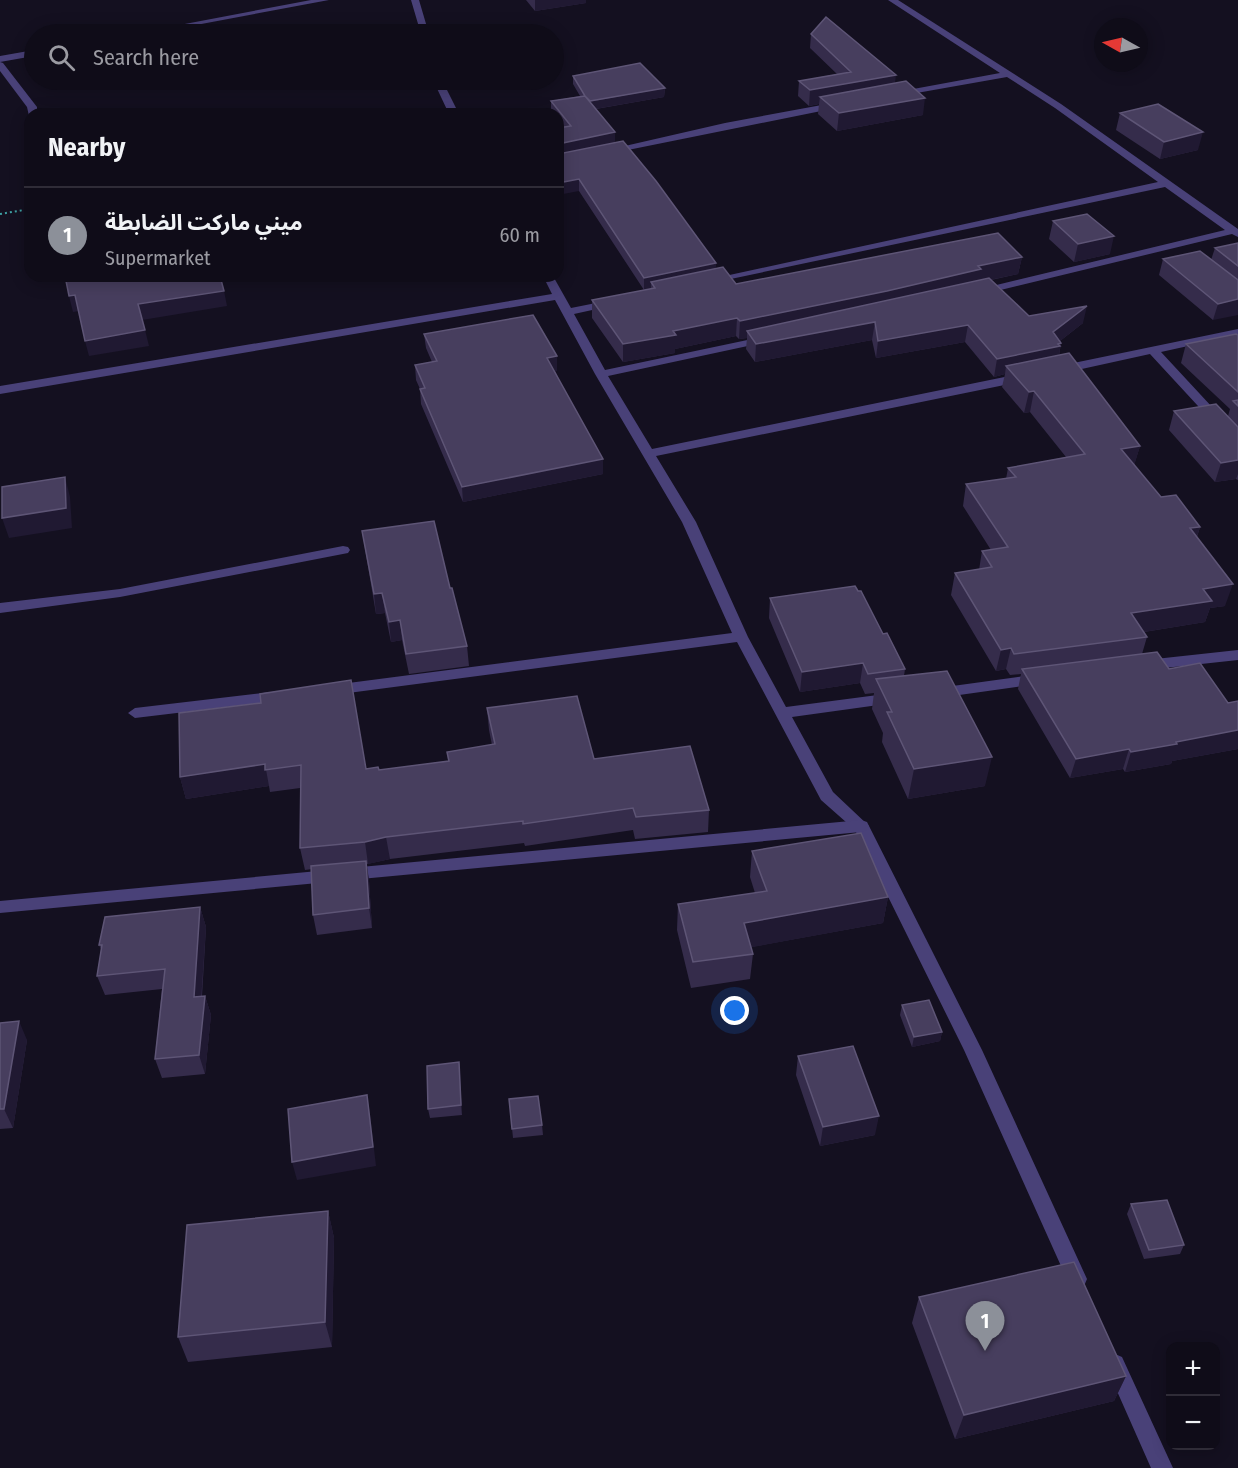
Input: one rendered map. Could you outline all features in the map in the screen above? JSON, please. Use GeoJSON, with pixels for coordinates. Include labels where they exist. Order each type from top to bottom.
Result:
{"type":"FeatureCollection","features":[{"type":"Feature","properties":{"kind":"street"},"geometry":{"type":"LineString","coordinates":[[192,24],[325,0]]}},
{"type":"Feature","properties":{"kind":"street"},"geometry":{"type":"LineString","coordinates":[[415,0],[422,24]]}},
{"type":"Feature","properties":{"kind":"street"},"geometry":{"type":"LineString","coordinates":[[892,0],[1009,74],[1235,232]]}},
{"type":"Feature","properties":{"kind":"street"},"geometry":{"type":"LineString","coordinates":[[0,59],[24,55]]}},
{"type":"Feature","properties":{"kind":"street"},"geometry":{"type":"LineString","coordinates":[[0,65],[32,108]]}},
{"type":"Feature","properties":{"kind":"street"},"geometry":{"type":"LineString","coordinates":[[882,97],[1009,74]]}},
{"type":"Feature","properties":{"kind":"street"},"geometry":{"type":"LineString","coordinates":[[443,90],[451,108]]}},
{"type":"Feature","properties":{"kind":"street"},"geometry":{"type":"LineString","coordinates":[[603,152],[725,126],[848,104]]}},
{"type":"Feature","properties":{"kind":"street"},"geometry":{"type":"LineString","coordinates":[[695,285],[1168,183]]}},
{"type":"Feature","properties":{"kind":"street"},"geometry":{"type":"LineString","coordinates":[[966,295],[1181,248],[1235,232]]}},
{"type":"Feature","properties":{"kind":"street"},"geometry":{"type":"LineString","coordinates":[[551,282],[601,374],[689,522],[741,636],[827,796],[861,825],[973,1050],[1084,1296]]}},
{"type":"Feature","properties":{"kind":"street"},"geometry":{"type":"LineString","coordinates":[[0,390],[559,296]]}},
{"type":"Feature","properties":{"kind":"street"},"geometry":{"type":"LineString","coordinates":[[569,312],[626,300]]}},
{"type":"Feature","properties":{"kind":"street"},"geometry":{"type":"LineString","coordinates":[[650,453],[1238,332]]}},
{"type":"Feature","properties":{"kind":"street"},"geometry":{"type":"LineString","coordinates":[[601,374],[783,336]]}},
{"type":"Feature","properties":{"kind":"street"},"geometry":{"type":"LineString","coordinates":[[1154,351],[1238,442]]}},
{"type":"Feature","properties":{"kind":"street"},"geometry":{"type":"LineString","coordinates":[[0,608],[120,593],[343,550]]}},
{"type":"Feature","properties":{"kind":"street"},"geometry":{"type":"LineString","coordinates":[[319,692],[741,636]]}},
{"type":"Feature","properties":{"kind":"street"},"geometry":{"type":"LineString","coordinates":[[1134,666],[1238,655]]}},
{"type":"Feature","properties":{"kind":"street"},"geometry":{"type":"LineString","coordinates":[[783,713],[1052,677]]}},
{"type":"Feature","properties":{"kind":"street"},"geometry":{"type":"LineString","coordinates":[[135,713],[296,694]]}},
{"type":"Feature","properties":{"kind":"street"},"geometry":{"type":"LineString","coordinates":[[0,907],[861,825]]}},
{"type":"Feature","properties":{"kind":"street"},"geometry":{"type":"LineString","coordinates":[[1109,1350],[1162,1468]]}},
{"type":"Feature","properties":{"kind":"path"},"geometry":{"type":"LineString","coordinates":[[0,214],[24,210]]}},
{"type":"Feature","properties":{"kind":"building"},"geometry":{"type":"Polygon","coordinates":[[[826,17],[896,75],[810,90],[799,81],[851,72],[811,34],[826,17]]]}},
{"type":"Feature","properties":{"kind":"building"},"geometry":{"type":"Polygon","coordinates":[[[640,63],[665,88],[590,101],[573,76],[640,63]]]}},
{"type":"Feature","properties":{"kind":"building"},"geometry":{"type":"Polygon","coordinates":[[[906,81],[925,98],[839,113],[820,97],[906,81]]]}},
{"type":"Feature","properties":{"kind":"building"},"geometry":{"type":"Polygon","coordinates":[[[585,96],[615,132],[564,143],[564,127],[571,126],[564,117],[564,108],[557,108],[551,101],[585,96]]]}},
{"type":"Feature","properties":{"kind":"building"},"geometry":{"type":"Polygon","coordinates":[[[1158,104],[1203,132],[1164,142],[1120,113],[1158,104]]]}},
{"type":"Feature","properties":{"kind":"building"},"geometry":{"type":"Polygon","coordinates":[[[623,141],[656,181],[716,263],[644,278],[579,179],[564,182],[564,153],[623,141]]]}},
{"type":"Feature","properties":{"kind":"building"},"geometry":{"type":"Polygon","coordinates":[[[1087,214],[1114,236],[1078,244],[1053,221],[1087,214]]]}},
{"type":"Feature","properties":{"kind":"building"},"geometry":{"type":"Polygon","coordinates":[[[998,233],[1022,257],[978,266],[981,269],[887,291],[740,321],[737,318],[673,331],[676,335],[623,344],[592,300],[655,288],[651,282],[723,267],[736,284],[998,233]]]}},
{"type":"Feature","properties":{"kind":"building"},"geometry":{"type":"Polygon","coordinates":[[[1238,243],[1238,266],[1215,248],[1238,243]]]}},
{"type":"Feature","properties":{"kind":"building"},"geometry":{"type":"Polygon","coordinates":[[[1200,251],[1238,280],[1238,299],[1218,304],[1163,259],[1200,251]]]}},
{"type":"Feature","properties":{"kind":"building"},"geometry":{"type":"Polygon","coordinates":[[[989,278],[1029,316],[1087,306],[1053,332],[1061,343],[1058,344],[1060,346],[997,359],[968,325],[878,341],[875,322],[756,344],[747,331],[989,278]]]}},
{"type":"Feature","properties":{"kind":"building"},"geometry":{"type":"Polygon","coordinates":[[[66,282],[222,282],[224,291],[138,304],[145,330],[85,341],[75,295],[69,296],[66,282]]]}},
{"type":"Feature","properties":{"kind":"building"},"geometry":{"type":"Polygon","coordinates":[[[533,315],[557,356],[547,358],[603,459],[462,487],[420,389],[425,388],[415,365],[437,361],[424,334],[533,315]]]}},
{"type":"Feature","properties":{"kind":"building"},"geometry":{"type":"Polygon","coordinates":[[[1238,335],[1238,392],[1186,344],[1238,335]]]}},
{"type":"Feature","properties":{"kind":"building"},"geometry":{"type":"Polygon","coordinates":[[[1069,353],[1140,446],[1121,449],[1161,497],[1176,495],[1200,527],[1190,528],[1233,584],[1203,589],[1212,601],[1131,613],[1147,637],[1014,654],[1011,648],[1001,650],[955,573],[992,567],[982,551],[1008,547],[966,484],[1016,477],[1008,468],[1085,454],[1034,391],[1029,392],[1006,366],[1069,353]]]}},
{"type":"Feature","properties":{"kind":"building"},"geometry":{"type":"Polygon","coordinates":[[[1216,404],[1238,427],[1238,460],[1221,463],[1174,411],[1216,404]]]}},
{"type":"Feature","properties":{"kind":"building"},"geometry":{"type":"Polygon","coordinates":[[[65,477],[66,508],[2,518],[2,487],[65,477]]]}},
{"type":"Feature","properties":{"kind":"building"},"geometry":{"type":"Polygon","coordinates":[[[434,521],[467,646],[406,654],[400,620],[389,622],[382,593],[374,594],[362,531],[434,521]]]}},
{"type":"Feature","properties":{"kind":"building"},"geometry":{"type":"Polygon","coordinates":[[[855,586],[858,591],[861,591],[883,634],[887,633],[905,669],[868,674],[863,663],[802,672],[770,598],[855,586]]]}},
{"type":"Feature","properties":{"kind":"building"},"geometry":{"type":"Polygon","coordinates":[[[1157,652],[1169,669],[1200,663],[1228,703],[1238,701],[1238,730],[1176,742],[1177,744],[1131,752],[1129,749],[1076,759],[1022,669],[1157,652]]]}},
{"type":"Feature","properties":{"kind":"building"},"geometry":{"type":"Polygon","coordinates":[[[947,671],[992,757],[914,769],[887,712],[892,712],[876,679],[947,671]]]}},
{"type":"Feature","properties":{"kind":"building"},"geometry":{"type":"Polygon","coordinates":[[[351,680],[366,769],[378,767],[379,770],[449,761],[447,752],[495,744],[487,708],[577,696],[594,759],[690,746],[709,810],[636,817],[633,808],[523,824],[523,821],[386,837],[365,842],[300,848],[301,765],[265,770],[265,764],[180,777],[179,713],[261,703],[260,694],[351,680]]]}},
{"type":"Feature","properties":{"kind":"building"},"geometry":{"type":"Polygon","coordinates":[[[861,833],[888,897],[744,923],[753,954],[693,962],[678,904],[767,891],[752,851],[861,833]]]}},
{"type":"Feature","properties":{"kind":"building"},"geometry":{"type":"Polygon","coordinates":[[[366,861],[369,908],[313,915],[311,866],[366,861]]]}},
{"type":"Feature","properties":{"kind":"building"},"geometry":{"type":"Polygon","coordinates":[[[200,907],[194,997],[205,996],[199,1055],[155,1059],[165,969],[97,976],[102,945],[99,945],[105,917],[200,907]]]}},
{"type":"Feature","properties":{"kind":"building"},"geometry":{"type":"Polygon","coordinates":[[[929,1000],[942,1032],[914,1037],[902,1005],[929,1000]]]}},
{"type":"Feature","properties":{"kind":"building"},"geometry":{"type":"Polygon","coordinates":[[[19,1021],[4,1109],[0,1109],[0,1023],[19,1021]]]}},
{"type":"Feature","properties":{"kind":"building"},"geometry":{"type":"Polygon","coordinates":[[[853,1046],[879,1116],[823,1127],[798,1056],[853,1046]]]}},
{"type":"Feature","properties":{"kind":"building"},"geometry":{"type":"Polygon","coordinates":[[[459,1062],[461,1105],[428,1109],[427,1066],[459,1062]]]}},
{"type":"Feature","properties":{"kind":"building"},"geometry":{"type":"Polygon","coordinates":[[[367,1095],[373,1147],[292,1162],[288,1109],[367,1095]]]}},
{"type":"Feature","properties":{"kind":"building"},"geometry":{"type":"Polygon","coordinates":[[[538,1096],[542,1125],[512,1129],[509,1099],[538,1096]]]}},
{"type":"Feature","properties":{"kind":"building"},"geometry":{"type":"Polygon","coordinates":[[[1167,1200],[1184,1245],[1149,1250],[1131,1204],[1167,1200]]]}},
{"type":"Feature","properties":{"kind":"building"},"geometry":{"type":"Polygon","coordinates":[[[328,1211],[325,1322],[178,1337],[187,1225],[328,1211]]]}},
{"type":"Feature","properties":{"kind":"building"},"geometry":{"type":"Polygon","coordinates":[[[1074,1262],[1126,1376],[964,1415],[919,1297],[1074,1262]]]}},
{"type":"Feature","properties":{"kind":"place","name":"ميني ماركت الضابطة"},"geometry":{"type":"Point","coordinates":[985,1351]}}]}
